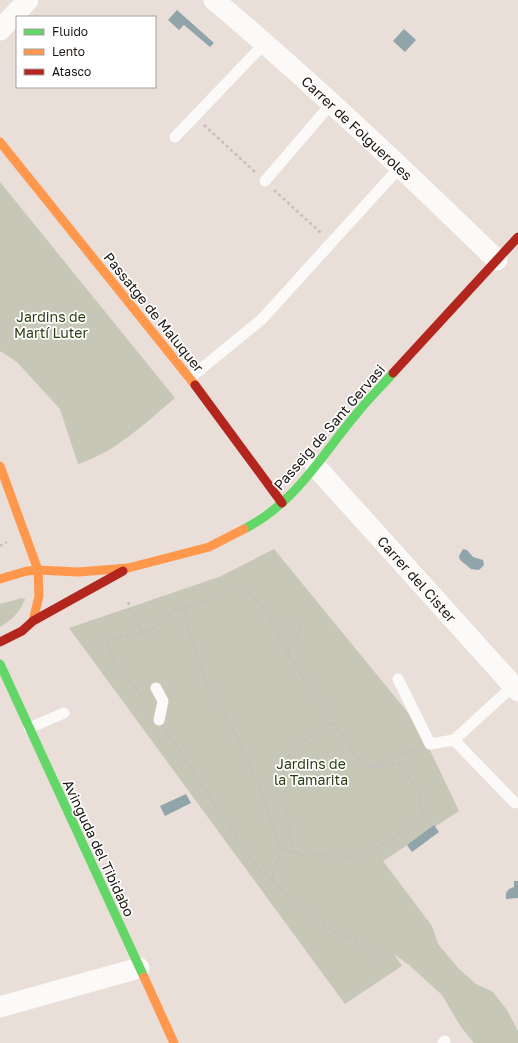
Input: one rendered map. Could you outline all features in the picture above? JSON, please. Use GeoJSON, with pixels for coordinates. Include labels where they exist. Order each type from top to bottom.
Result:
{"type":"FeatureCollection","features":[{"type":"Feature","properties":{"kind":"street"},"geometry":{"type":"LineString","coordinates":[[0,30],[28,0]]}},
{"type":"Feature","properties":{"kind":"street","name":"Carrer de Folgueroles"},"geometry":{"type":"LineString","coordinates":[[214,0],[265,44],[400,167],[497,260]]}},
{"type":"Feature","properties":{"kind":"street","name":"Passatge de Maluquer"},"geometry":{"type":"LineString","coordinates":[[0,142],[190,378],[282,503]]}},
{"type":"Feature","properties":{"kind":"street","name":"Passeig de Sant Gervasi"},"geometry":{"type":"LineString","coordinates":[[0,579],[38,570],[78,572],[128,568],[209,547],[255,524],[282,503],[316,467],[358,412],[518,237]]}},
{"type":"Feature","properties":{"kind":"street"},"geometry":{"type":"LineString","coordinates":[[0,466],[38,570],[40,587],[38,610],[33,621]]}},
{"type":"Feature","properties":{"kind":"street","name":"Carrer del Cister"},"geometry":{"type":"LineString","coordinates":[[316,467],[516,689]]}},
{"type":"Feature","properties":{"kind":"street"},"geometry":{"type":"LineString","coordinates":[[0,642],[22,631],[33,621],[128,568]]}},
{"type":"Feature","properties":{"kind":"street","name":"Avinguda del Tibidabo"},"geometry":{"type":"LineString","coordinates":[[0,664],[174,1043]]}},
{"type":"Feature","properties":{"kind":"street"},"geometry":{"type":"LineString","coordinates":[[0,1007],[139,968]]}},
{"type":"Feature","properties":{"kind":"lane"},"geometry":{"type":"LineString","coordinates":[[175,137],[265,44]]}},
{"type":"Feature","properties":{"kind":"lane"},"geometry":{"type":"LineString","coordinates":[[265,181],[331,104]]}},
{"type":"Feature","properties":{"kind":"lane"},"geometry":{"type":"LineString","coordinates":[[190,378],[262,319],[400,167]]}},
{"type":"Feature","properties":{"kind":"lane"},"geometry":{"type":"LineString","coordinates":[[398,679],[430,744],[454,740],[516,689]]}},
{"type":"Feature","properties":{"kind":"lane"},"geometry":{"type":"LineString","coordinates":[[156,688],[163,701],[159,720]]}},
{"type":"Feature","properties":{"kind":"lane"},"geometry":{"type":"LineString","coordinates":[[29,728],[64,713]]}},
{"type":"Feature","properties":{"kind":"lane"},"geometry":{"type":"LineString","coordinates":[[454,740],[515,803]]}},
{"type":"Feature","properties":{"kind":"path"},"geometry":{"type":"LineString","coordinates":[[195,116],[331,243]]}},
{"type":"Feature","properties":{"kind":"path"},"geometry":{"type":"LineString","coordinates":[[0,546],[10,540]]}},
{"type":"Feature","properties":{"kind":"path"},"geometry":{"type":"LineString","coordinates":[[364,768],[287,652],[265,608],[240,586],[195,605],[174,610],[151,630],[108,640],[113,660],[159,720],[256,867],[318,921],[341,936],[362,940],[383,964]]}},
{"type":"Feature","properties":{"kind":"path"},"geometry":{"type":"LineString","coordinates":[[128,602],[142,633]]}},
{"type":"Feature","properties":{"kind":"path"},"geometry":{"type":"LineString","coordinates":[[174,610],[185,612],[193,645],[204,677],[237,737],[262,793],[282,856],[274,867],[272,882]]}},
{"type":"Feature","properties":{"kind":"path"},"geometry":{"type":"LineString","coordinates":[[287,652],[302,627],[298,618]]}},
{"type":"Feature","properties":{"kind":"path"},"geometry":{"type":"LineString","coordinates":[[294,852],[289,835],[286,809],[286,767],[290,754],[333,723]]}},
{"type":"Feature","properties":{"kind":"path"},"geometry":{"type":"LineString","coordinates":[[364,768],[430,744]]}},
{"type":"Feature","properties":{"kind":"path"},"geometry":{"type":"LineString","coordinates":[[280,847],[303,855],[362,857],[405,830],[422,815],[418,790],[400,763],[364,768]]}},
{"type":"Feature","properties":{"kind":"green space","name":"Jardins de Martí Luter"},"geometry":{"type":"Polygon","coordinates":[[[0,182],[175,398],[130,436],[92,459],[78,464],[60,409],[17,362],[0,351],[0,182]]]}},
{"type":"Feature","properties":{"kind":"green space","name":"Jardins de la Tamarita"},"geometry":{"type":"Polygon","coordinates":[[[274,549],[418,725],[459,811],[383,861],[432,926],[438,944],[459,969],[476,984],[493,992],[507,1010],[518,1031],[518,1043],[474,1043],[461,1027],[442,995],[409,965],[394,954],[402,966],[345,1004],[69,628],[219,577],[274,549]]]}},
{"type":"Feature","properties":{"kind":"green space"},"geometry":{"type":"Polygon","coordinates":[[[22,598],[25,599],[18,612],[8,622],[0,627],[0,604],[22,598]]]}},
{"type":"Feature","properties":{"kind":"water"},"geometry":{"type":"Polygon","coordinates":[[[177,10],[214,43],[210,47],[184,25],[179,30],[168,20],[177,10]]]}},
{"type":"Feature","properties":{"kind":"water"},"geometry":{"type":"Polygon","coordinates":[[[404,29],[416,40],[405,52],[393,41],[404,29]]]}},
{"type":"Feature","properties":{"kind":"water"},"geometry":{"type":"Polygon","coordinates":[[[463,549],[467,550],[473,557],[483,560],[484,565],[479,570],[471,569],[460,560],[459,556],[463,549]]]}},
{"type":"Feature","properties":{"kind":"water"},"geometry":{"type":"Polygon","coordinates":[[[186,794],[191,803],[165,816],[160,806],[186,794]]]}},
{"type":"Feature","properties":{"kind":"water"},"geometry":{"type":"Polygon","coordinates":[[[434,825],[439,832],[412,852],[407,845],[434,825]]]}},
{"type":"Feature","properties":{"kind":"water"},"geometry":{"type":"Polygon","coordinates":[[[514,881],[518,881],[518,898],[506,899],[506,893],[509,889],[514,887],[514,881]]]}},
{"type":"Feature","properties":{"kind":"traffic: fast"},"geometry":{"type":"LineString","coordinates":[[244,529],[278,506],[293,492],[362,407],[393,373]]}},
{"type":"Feature","properties":{"kind":"traffic: fast"},"geometry":{"type":"LineString","coordinates":[[0,664],[144,977]]}},
{"type":"Feature","properties":{"kind":"traffic: slow"},"geometry":{"type":"LineString","coordinates":[[0,142],[195,385]]}},
{"type":"Feature","properties":{"kind":"traffic: slow"},"geometry":{"type":"LineString","coordinates":[[0,466],[38,570],[39,596],[33,621]]}},
{"type":"Feature","properties":{"kind":"traffic: slow"},"geometry":{"type":"LineString","coordinates":[[0,579],[27,571],[38,570],[78,572],[128,568],[209,547],[244,529]]}},
{"type":"Feature","properties":{"kind":"traffic: slow"},"geometry":{"type":"LineString","coordinates":[[144,977],[174,1043]]}},
{"type":"Feature","properties":{"kind":"traffic: jam"},"geometry":{"type":"LineString","coordinates":[[393,373],[518,237]]}},
{"type":"Feature","properties":{"kind":"traffic: jam"},"geometry":{"type":"LineString","coordinates":[[195,385],[282,503]]}},
{"type":"Feature","properties":{"kind":"traffic: jam"},"geometry":{"type":"LineString","coordinates":[[0,642],[22,631],[33,621],[123,571]]}}]}
